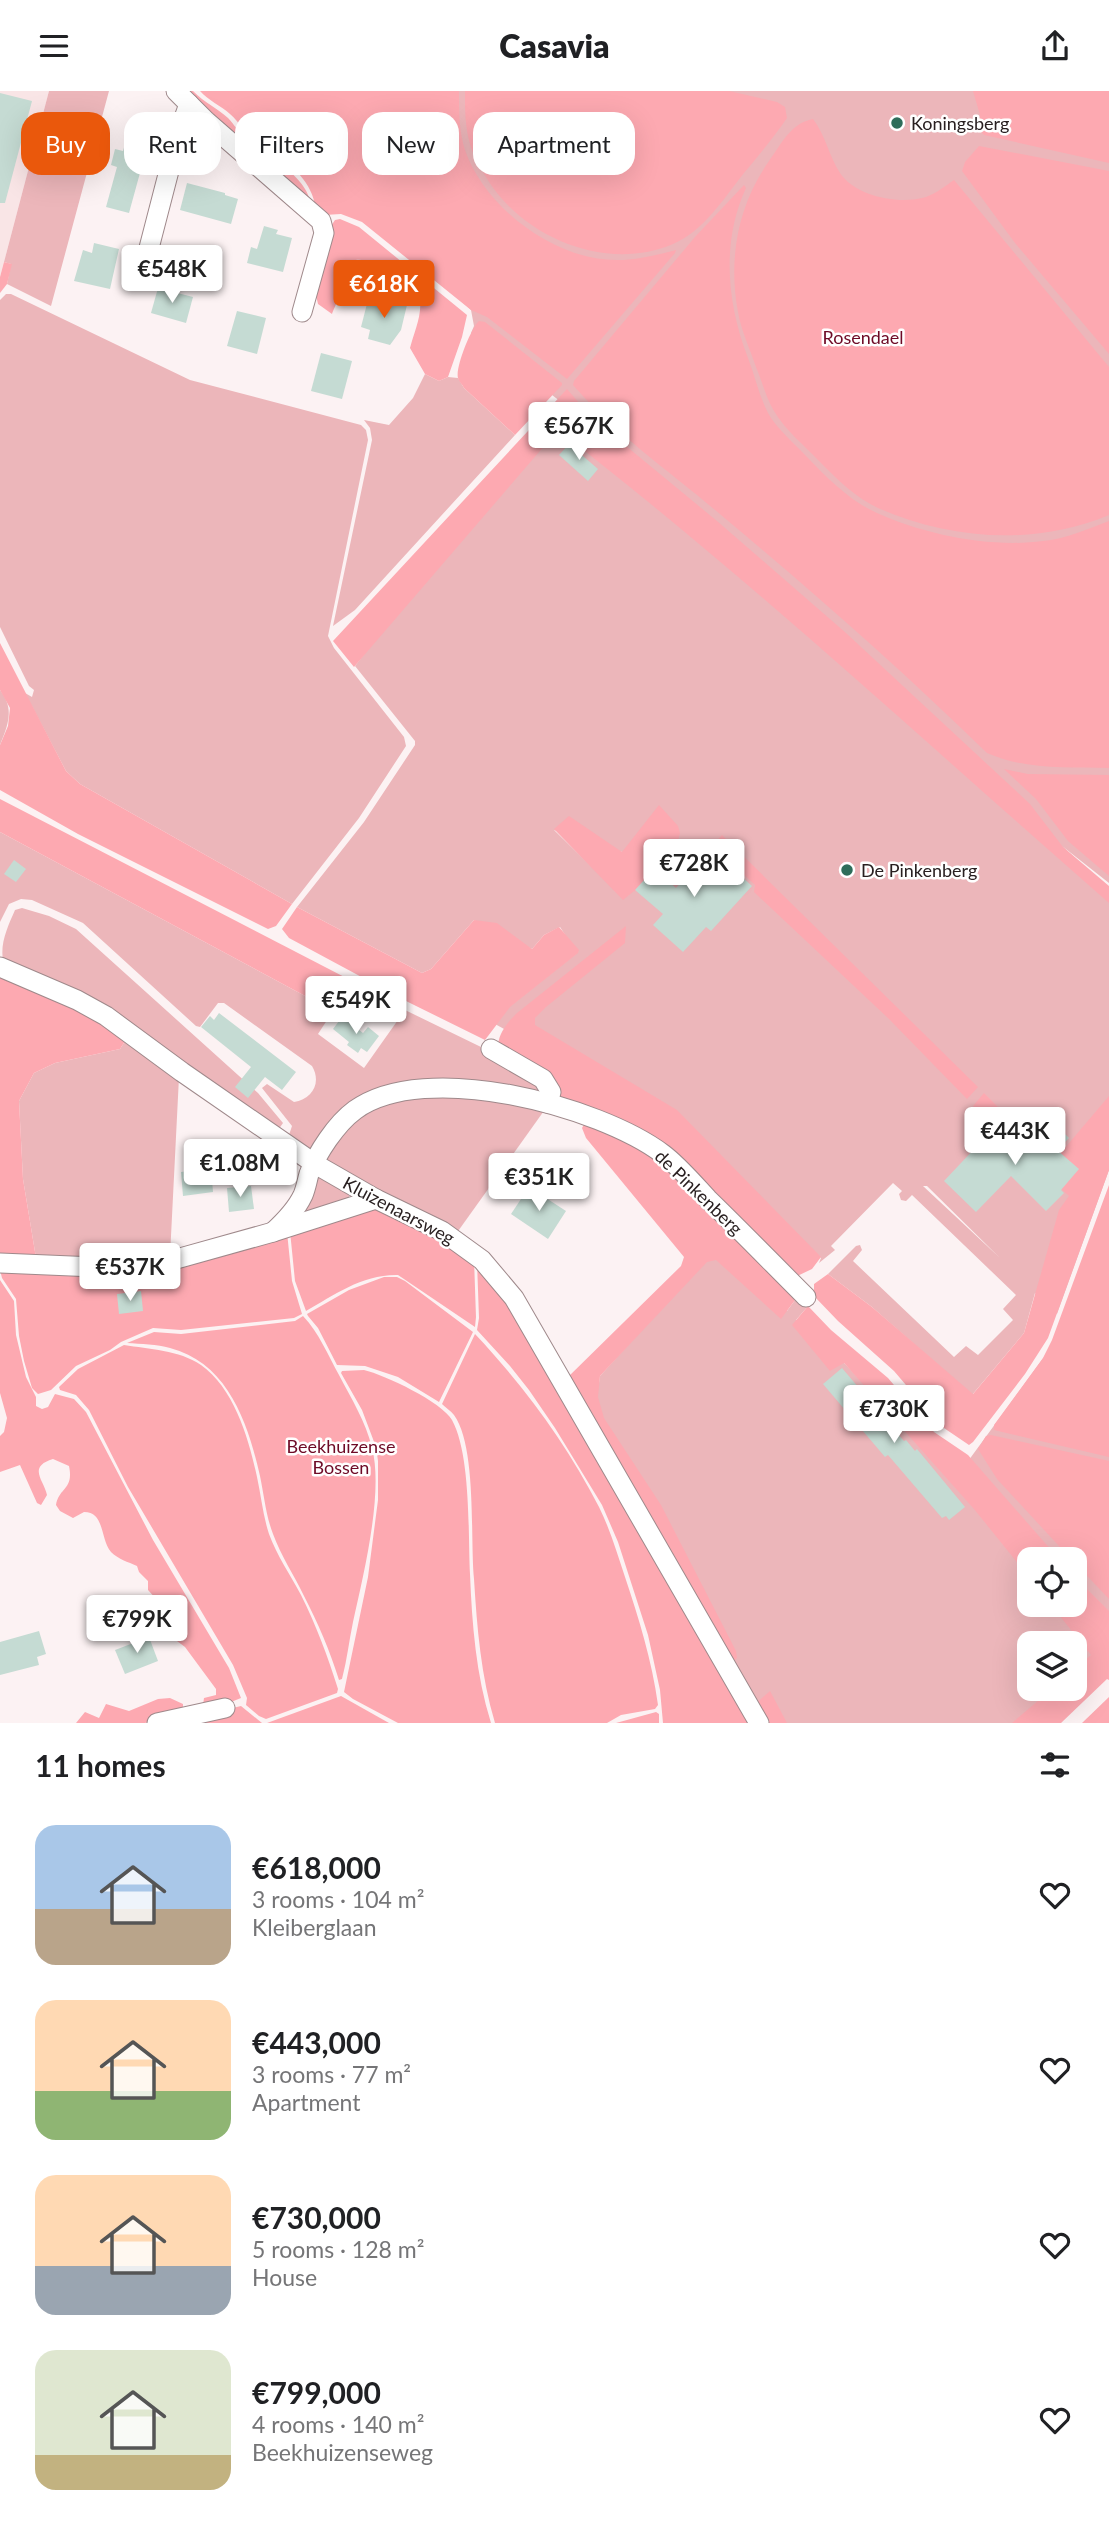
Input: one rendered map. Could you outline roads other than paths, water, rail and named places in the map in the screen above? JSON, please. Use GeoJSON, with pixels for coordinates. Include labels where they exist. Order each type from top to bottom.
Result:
{"type":"FeatureCollection","features":[{"type":"Feature","properties":{"kind":"street"},"geometry":{"type":"LineString","coordinates":[[149,248],[179,132],[182,97]]}},
{"type":"Feature","properties":{"kind":"street"},"geometry":{"type":"LineString","coordinates":[[182,97],[321,221],[324,233],[302,312]]}},
{"type":"Feature","properties":{"kind":"street","name":"Kluizenaarsweg"},"geometry":{"type":"LineString","coordinates":[[0,967],[77,1000],[106,1016],[315,1164],[376,1199],[433,1226],[482,1260],[514,1298],[759,1723]]}},
{"type":"Feature","properties":{"kind":"street"},"geometry":{"type":"LineString","coordinates":[[491,1049],[543,1080],[551,1092],[548,1103]]}},
{"type":"Feature","properties":{"kind":"street","name":"de Pinkenberg"},"geometry":{"type":"LineString","coordinates":[[274,1232],[298,1204],[315,1164],[337,1129],[351,1113],[368,1101],[433,1088],[495,1091],[548,1103],[633,1135],[664,1154],[806,1297]]}},
{"type":"Feature","properties":{"kind":"street"},"geometry":{"type":"LineString","coordinates":[[0,1263],[95,1266],[150,1264],[274,1232],[376,1199]]}},
{"type":"Feature","properties":{"kind":"street"},"geometry":{"type":"LineString","coordinates":[[157,1723],[225,1708]]}},
{"type":"Feature","properties":{"kind":"place","name":"Koningsberg"},"geometry":{"type":"Point","coordinates":[897,123]}},
{"type":"Feature","properties":{"kind":"place","name":"De Pinkenberg"},"geometry":{"type":"Point","coordinates":[847,870]}},
{"type":"Feature","properties":{"kind":"park label","name":"Rosendael"},"geometry":{"type":"Point","coordinates":[863,337]}},
{"type":"Feature","properties":{"kind":"park label","name":"Beekhuizense Bossen"},"geometry":{"type":"Point","coordinates":[341,1456]}}]}
